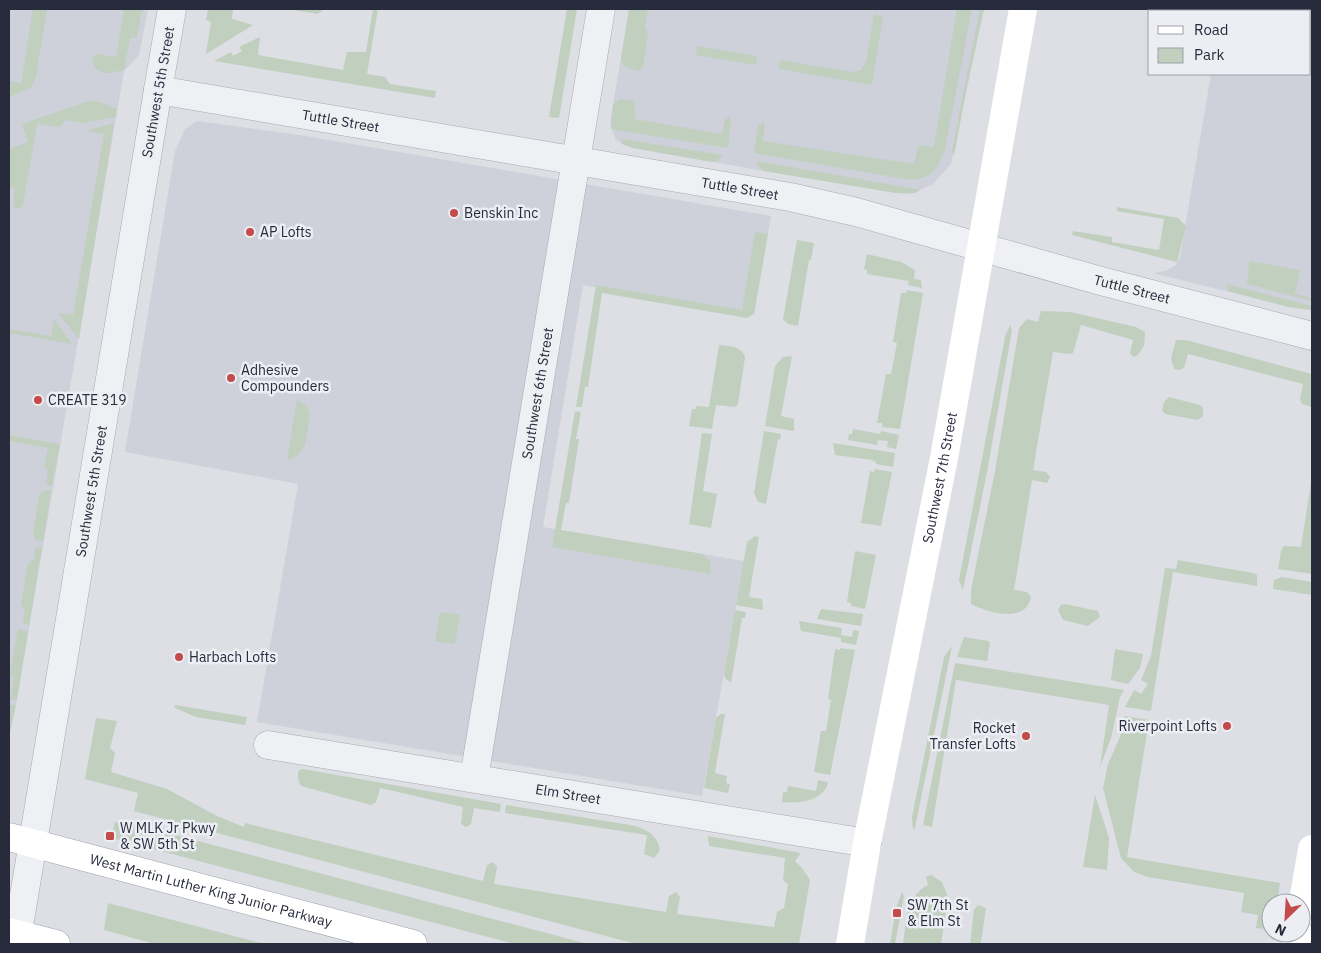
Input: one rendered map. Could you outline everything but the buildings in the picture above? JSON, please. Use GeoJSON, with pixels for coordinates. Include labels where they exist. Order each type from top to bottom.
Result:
{"type":"FeatureCollection","features":[{"type":"Feature","properties":{"kind":"main road","name":"Southwest 7th Street"},"geometry":{"type":"LineString","coordinates":[[850,944],[867,843],[928,546],[1023,9]]}},
{"type":"Feature","properties":{"kind":"main road","name":"West Martin Luther King Junior Parkway"},"geometry":{"type":"LineString","coordinates":[[20,841],[413,944]]}},
{"type":"Feature","properties":{"kind":"main road"},"geometry":{"type":"LineString","coordinates":[[1304,893],[1312,849]]}},
{"type":"Feature","properties":{"kind":"main road"},"geometry":{"type":"LineString","coordinates":[[14,937],[56,944]]}},
{"type":"Feature","properties":{"kind":"street","name":"Southwest 5th Street"},"geometry":{"type":"LineString","coordinates":[[14,937],[20,841],[172,9]]}},
{"type":"Feature","properties":{"kind":"street","name":"Southwest 6th Street"},"geometry":{"type":"LineString","coordinates":[[474,778],[602,9]]}},
{"type":"Feature","properties":{"kind":"street","name":"Tuttle Street"},"geometry":{"type":"LineString","coordinates":[[158,90],[790,196],[856,212],[1101,282],[1312,336]]}},
{"type":"Feature","properties":{"kind":"street","name":"Elm Street"},"geometry":{"type":"LineString","coordinates":[[268,745],[867,843]]}},
{"type":"Feature","properties":{"kind":"shaded area"},"geometry":{"type":"Polygon","coordinates":[[[9,9],[148,9],[139,55],[124,71],[16,705],[9,704],[9,9]]]}},
{"type":"Feature","properties":{"kind":"shaded area"},"geometry":{"type":"Polygon","coordinates":[[[629,9],[984,9],[951,164],[933,184],[914,193],[905,194],[633,148],[622,144],[615,139],[610,123],[629,9]]]}},
{"type":"Feature","properties":{"kind":"shaded area"},"geometry":{"type":"Polygon","coordinates":[[[1312,9],[1312,310],[1289,307],[1153,273],[1166,271],[1176,265],[1180,257],[1211,75],[1311,75],[1311,10],[1222,10],[1312,9]]]}},
{"type":"Feature","properties":{"kind":"shaded area"},"geometry":{"type":"Polygon","coordinates":[[[197,121],[300,135],[771,216],[754,314],[583,285],[543,527],[744,561],[702,796],[257,722],[298,484],[125,452],[175,151],[185,129],[197,121]]]}},
{"type":"Feature","properties":{"kind":"green space"},"geometry":{"type":"Polygon","coordinates":[[[33,9],[47,9],[36,76],[31,88],[9,97],[9,81],[21,83],[33,9]]]}},
{"type":"Feature","properties":{"kind":"green space"},"geometry":{"type":"Polygon","coordinates":[[[124,9],[142,9],[137,38],[130,38],[124,70],[102,73],[94,67],[92,57],[97,54],[116,57],[124,9]]]}},
{"type":"Feature","properties":{"kind":"green space"},"geometry":{"type":"Polygon","coordinates":[[[208,9],[233,9],[232,19],[253,25],[206,54],[211,22],[206,20],[208,9]]]}},
{"type":"Feature","properties":{"kind":"green space"},"geometry":{"type":"Polygon","coordinates":[[[288,9],[325,9],[317,14],[288,9]]]}},
{"type":"Feature","properties":{"kind":"green space"},"geometry":{"type":"Polygon","coordinates":[[[373,9],[378,9],[367,74],[385,77],[390,84],[436,91],[435,98],[214,61],[231,52],[233,56],[242,51],[239,47],[260,37],[258,55],[343,70],[347,52],[366,52],[373,9]]]}},
{"type":"Feature","properties":{"kind":"green space"},"geometry":{"type":"Polygon","coordinates":[[[567,9],[577,9],[559,118],[549,117],[567,9]]]}},
{"type":"Feature","properties":{"kind":"green space"},"geometry":{"type":"Polygon","coordinates":[[[629,9],[648,9],[645,26],[648,35],[643,68],[638,71],[624,66],[621,59],[629,9]]]}},
{"type":"Feature","properties":{"kind":"green space"},"geometry":{"type":"Polygon","coordinates":[[[957,9],[972,9],[945,149],[937,166],[929,174],[911,180],[754,153],[758,126],[763,122],[765,127],[763,141],[914,164],[918,147],[921,145],[934,147],[957,9]]]}},
{"type":"Feature","properties":{"kind":"green space"},"geometry":{"type":"Polygon","coordinates":[[[980,9],[984,9],[954,156],[952,151],[980,9]]]}},
{"type":"Feature","properties":{"kind":"green space"},"geometry":{"type":"Polygon","coordinates":[[[874,14],[883,16],[872,85],[779,69],[780,60],[852,72],[861,70],[866,62],[874,14]]]}},
{"type":"Feature","properties":{"kind":"green space"},"geometry":{"type":"Polygon","coordinates":[[[697,46],[757,56],[756,65],[696,55],[697,46]]]}},
{"type":"Feature","properties":{"kind":"green space"},"geometry":{"type":"Polygon","coordinates":[[[620,99],[635,101],[635,119],[722,134],[725,120],[729,117],[731,120],[728,148],[611,129],[613,104],[620,99]]]}},
{"type":"Feature","properties":{"kind":"green space"},"geometry":{"type":"Polygon","coordinates":[[[89,101],[100,102],[117,109],[116,117],[82,123],[65,120],[60,127],[37,124],[23,205],[19,209],[15,208],[13,204],[15,188],[9,187],[9,149],[28,142],[22,124],[89,101]]]}},
{"type":"Feature","properties":{"kind":"green space"},"geometry":{"type":"Polygon","coordinates":[[[114,123],[79,339],[58,313],[73,315],[104,134],[85,131],[114,123]]]}},
{"type":"Feature","properties":{"kind":"green space"},"geometry":{"type":"Polygon","coordinates":[[[623,139],[723,155],[718,160],[712,162],[633,148],[622,144],[623,139]]]}},
{"type":"Feature","properties":{"kind":"green space"},"geometry":{"type":"Polygon","coordinates":[[[756,161],[921,190],[914,193],[895,193],[764,171],[756,161]]]}},
{"type":"Feature","properties":{"kind":"green space"},"geometry":{"type":"Polygon","coordinates":[[[1117,207],[1178,218],[1186,226],[1177,262],[1072,235],[1073,231],[1112,237],[1112,242],[1159,250],[1164,219],[1117,211],[1117,207]]]}},
{"type":"Feature","properties":{"kind":"green space"},"geometry":{"type":"Polygon","coordinates":[[[755,232],[768,234],[754,314],[747,318],[602,293],[588,387],[585,387],[582,407],[576,407],[596,285],[742,310],[755,232]]]}},
{"type":"Feature","properties":{"kind":"green space"},"geometry":{"type":"Polygon","coordinates":[[[797,240],[814,243],[811,260],[809,260],[798,326],[788,324],[783,319],[797,240]]]}},
{"type":"Feature","properties":{"kind":"green space"},"geometry":{"type":"Polygon","coordinates":[[[867,254],[901,262],[915,270],[914,279],[921,280],[922,288],[908,285],[909,281],[867,274],[867,270],[864,269],[867,254]]]}},
{"type":"Feature","properties":{"kind":"green space"},"geometry":{"type":"Polygon","coordinates":[[[1249,261],[1300,270],[1295,294],[1312,298],[1312,301],[1247,284],[1249,261]]]}},
{"type":"Feature","properties":{"kind":"green space"},"geometry":{"type":"Polygon","coordinates":[[[1227,284],[1312,306],[1312,310],[1289,307],[1228,291],[1227,284]]]}},
{"type":"Feature","properties":{"kind":"green space"},"geometry":{"type":"Polygon","coordinates":[[[907,290],[923,293],[900,429],[882,427],[882,423],[877,423],[886,374],[891,374],[897,343],[893,342],[901,293],[906,293],[907,290]]]}},
{"type":"Feature","properties":{"kind":"green space"},"geometry":{"type":"Polygon","coordinates":[[[1041,311],[1070,312],[1136,327],[1145,332],[1144,346],[1137,356],[1133,357],[1130,353],[1133,340],[1081,325],[1073,353],[1053,352],[1033,470],[1046,472],[1050,477],[1047,483],[1032,480],[1014,590],[1027,592],[1031,597],[1028,605],[1022,611],[1006,614],[997,613],[971,604],[971,590],[995,471],[1019,328],[1027,319],[1038,322],[1041,311]]]}},
{"type":"Feature","properties":{"kind":"green space"},"geometry":{"type":"Polygon","coordinates":[[[54,319],[72,344],[9,333],[9,329],[51,336],[54,319]]]}},
{"type":"Feature","properties":{"kind":"green space"},"geometry":{"type":"Polygon","coordinates":[[[1010,325],[1012,330],[987,472],[963,590],[959,580],[1005,337],[1010,325]]]}},
{"type":"Feature","properties":{"kind":"green space"},"geometry":{"type":"Polygon","coordinates":[[[1176,340],[1186,340],[1312,374],[1312,407],[1302,404],[1300,399],[1303,384],[1188,354],[1184,368],[1174,369],[1171,358],[1176,340]]]}},
{"type":"Feature","properties":{"kind":"green space"},"geometry":{"type":"Polygon","coordinates":[[[719,345],[738,349],[745,357],[738,404],[735,407],[716,405],[712,429],[689,426],[692,409],[696,409],[696,406],[709,407],[719,345]]]}},
{"type":"Feature","properties":{"kind":"green space"},"geometry":{"type":"Polygon","coordinates":[[[792,356],[781,416],[794,419],[794,431],[765,426],[775,366],[783,357],[792,356]]]}},
{"type":"Feature","properties":{"kind":"green space"},"geometry":{"type":"Polygon","coordinates":[[[1169,397],[1200,405],[1203,408],[1203,416],[1198,420],[1165,414],[1162,410],[1164,402],[1169,397]]]}},
{"type":"Feature","properties":{"kind":"green space"},"geometry":{"type":"Polygon","coordinates":[[[297,400],[307,406],[310,414],[305,445],[296,457],[287,460],[297,400]]]}},
{"type":"Feature","properties":{"kind":"green space"},"geometry":{"type":"Polygon","coordinates":[[[575,411],[581,412],[576,439],[579,439],[569,503],[566,503],[561,530],[703,554],[711,563],[710,574],[552,547],[575,411]]]}},
{"type":"Feature","properties":{"kind":"green space"},"geometry":{"type":"Polygon","coordinates":[[[853,429],[880,434],[881,431],[899,435],[896,449],[887,447],[888,441],[878,440],[877,445],[848,440],[849,434],[852,434],[853,429]]]}},
{"type":"Feature","properties":{"kind":"green space"},"geometry":{"type":"Polygon","coordinates":[[[764,431],[781,434],[780,440],[778,439],[766,504],[758,502],[754,493],[764,431]]]}},
{"type":"Feature","properties":{"kind":"green space"},"geometry":{"type":"Polygon","coordinates":[[[702,433],[712,434],[703,491],[717,494],[711,528],[689,524],[702,433]]]}},
{"type":"Feature","properties":{"kind":"green space"},"geometry":{"type":"Polygon","coordinates":[[[9,435],[60,444],[52,486],[46,485],[48,471],[44,467],[48,448],[9,441],[9,435]]]}},
{"type":"Feature","properties":{"kind":"green space"},"geometry":{"type":"Polygon","coordinates":[[[833,443],[895,453],[893,467],[876,464],[872,460],[835,455],[833,443]]]}},
{"type":"Feature","properties":{"kind":"green space"},"geometry":{"type":"Polygon","coordinates":[[[875,469],[892,472],[881,526],[861,523],[870,471],[874,472],[875,469]]]}},
{"type":"Feature","properties":{"kind":"green space"},"geometry":{"type":"Polygon","coordinates":[[[1312,476],[1312,574],[1278,569],[1281,551],[1284,546],[1301,547],[1312,476]]]}},
{"type":"Feature","properties":{"kind":"green space"},"geometry":{"type":"Polygon","coordinates":[[[45,490],[51,491],[43,542],[35,539],[33,535],[39,494],[45,490]]]}},
{"type":"Feature","properties":{"kind":"green space"},"geometry":{"type":"Polygon","coordinates":[[[755,536],[759,537],[749,597],[762,599],[763,610],[736,605],[747,542],[755,536]]]}},
{"type":"Feature","properties":{"kind":"green space"},"geometry":{"type":"Polygon","coordinates":[[[42,547],[29,625],[23,622],[25,610],[21,604],[28,563],[34,559],[35,548],[42,547]]]}},
{"type":"Feature","properties":{"kind":"green space"},"geometry":{"type":"Polygon","coordinates":[[[855,551],[876,555],[865,609],[851,606],[851,603],[847,602],[855,551]]]}},
{"type":"Feature","properties":{"kind":"green space"},"geometry":{"type":"Polygon","coordinates":[[[1178,560],[1253,573],[1257,575],[1257,586],[1173,572],[1151,711],[1125,707],[1134,690],[1141,694],[1148,684],[1141,680],[1151,656],[1165,568],[1176,569],[1178,560]]]}},
{"type":"Feature","properties":{"kind":"green space"},"geometry":{"type":"Polygon","coordinates":[[[1282,577],[1312,582],[1312,595],[1273,589],[1274,580],[1282,577]]]}},
{"type":"Feature","properties":{"kind":"green space"},"geometry":{"type":"Polygon","coordinates":[[[1065,604],[1098,611],[1100,617],[1088,626],[1063,620],[1058,610],[1061,605],[1065,604]]]}},
{"type":"Feature","properties":{"kind":"green space"},"geometry":{"type":"Polygon","coordinates":[[[821,609],[863,614],[861,626],[817,619],[821,609]]]}},
{"type":"Feature","properties":{"kind":"green space"},"geometry":{"type":"Polygon","coordinates":[[[735,610],[746,612],[745,618],[742,618],[731,683],[725,678],[724,674],[735,610]]]}},
{"type":"Feature","properties":{"kind":"green space"},"geometry":{"type":"Polygon","coordinates":[[[440,612],[460,615],[455,644],[435,641],[440,612]]]}},
{"type":"Feature","properties":{"kind":"green space"},"geometry":{"type":"Polygon","coordinates":[[[799,621],[842,628],[841,635],[852,637],[853,630],[859,631],[856,645],[841,642],[841,638],[801,631],[799,621]]]}},
{"type":"Feature","properties":{"kind":"green space"},"geometry":{"type":"Polygon","coordinates":[[[18,629],[28,631],[17,700],[10,699],[14,679],[10,674],[18,629]]]}},
{"type":"Feature","properties":{"kind":"green space"},"geometry":{"type":"Polygon","coordinates":[[[964,637],[990,643],[987,661],[957,657],[964,637]]]}},
{"type":"Feature","properties":{"kind":"green space"},"geometry":{"type":"Polygon","coordinates":[[[952,646],[915,828],[913,830],[912,817],[944,657],[952,646]]]}},
{"type":"Feature","properties":{"kind":"green space"},"geometry":{"type":"Polygon","coordinates":[[[840,648],[855,650],[830,775],[814,772],[821,731],[826,731],[831,700],[828,699],[835,649],[840,650],[840,648]]]}},
{"type":"Feature","properties":{"kind":"green space"},"geometry":{"type":"Polygon","coordinates":[[[1115,649],[1143,654],[1140,668],[1128,684],[1111,680],[1115,649]]]}},
{"type":"Feature","properties":{"kind":"green space"},"geometry":{"type":"Polygon","coordinates":[[[955,663],[1124,690],[1120,697],[1111,738],[1100,767],[1109,705],[956,680],[932,827],[923,825],[955,663]]]}},
{"type":"Feature","properties":{"kind":"green space"},"geometry":{"type":"Polygon","coordinates":[[[9,704],[16,705],[9,737],[9,704]]]}},
{"type":"Feature","properties":{"kind":"green space"},"geometry":{"type":"Polygon","coordinates":[[[175,705],[247,717],[245,725],[196,717],[175,708],[175,705]]]}},
{"type":"Feature","properties":{"kind":"green space"},"geometry":{"type":"Polygon","coordinates":[[[721,714],[725,714],[715,773],[727,776],[726,783],[730,784],[728,793],[704,788],[716,718],[721,714]]]}},
{"type":"Feature","properties":{"kind":"green space"},"geometry":{"type":"Polygon","coordinates":[[[1124,716],[1149,720],[1127,857],[1280,883],[1278,893],[1261,893],[1261,929],[1256,928],[1258,915],[1241,912],[1244,893],[1148,877],[1134,872],[1121,858],[1103,788],[1108,764],[1120,737],[1124,716]]]}},
{"type":"Feature","properties":{"kind":"green space"},"geometry":{"type":"Polygon","coordinates":[[[96,718],[117,721],[110,748],[115,753],[111,772],[167,789],[217,816],[244,827],[245,823],[483,881],[487,865],[493,862],[497,867],[494,884],[666,912],[669,896],[676,892],[680,897],[677,914],[774,927],[777,912],[784,908],[788,884],[783,880],[785,858],[709,846],[708,836],[801,853],[795,861],[810,880],[799,944],[636,944],[134,811],[138,793],[85,779],[96,718]]]}},
{"type":"Feature","properties":{"kind":"green space"},"geometry":{"type":"Polygon","coordinates":[[[303,769],[501,804],[500,812],[474,808],[471,824],[466,827],[461,824],[463,807],[380,788],[376,802],[371,805],[301,786],[298,775],[299,770],[303,769]]]}},
{"type":"Feature","properties":{"kind":"green space"},"geometry":{"type":"Polygon","coordinates":[[[818,780],[828,782],[822,793],[816,797],[802,802],[782,802],[783,792],[787,792],[788,786],[816,791],[818,780]]]}},
{"type":"Feature","properties":{"kind":"green space"},"geometry":{"type":"Polygon","coordinates":[[[1095,795],[1109,838],[1107,870],[1083,867],[1095,795]]]}},
{"type":"Feature","properties":{"kind":"green space"},"geometry":{"type":"Polygon","coordinates":[[[506,805],[636,826],[652,835],[657,841],[660,850],[654,858],[644,854],[647,835],[505,813],[506,805]]]}},
{"type":"Feature","properties":{"kind":"green space"},"geometry":{"type":"Polygon","coordinates":[[[115,822],[130,826],[130,823],[588,944],[515,944],[111,838],[115,822]]]}},
{"type":"Feature","properties":{"kind":"green space"},"geometry":{"type":"Polygon","coordinates":[[[931,875],[942,882],[948,897],[941,944],[903,944],[908,910],[915,896],[928,885],[926,877],[931,875]]]}},
{"type":"Feature","properties":{"kind":"green space"},"geometry":{"type":"Polygon","coordinates":[[[902,892],[904,896],[895,944],[890,944],[896,908],[902,892]]]}},
{"type":"Feature","properties":{"kind":"green space"},"geometry":{"type":"Polygon","coordinates":[[[108,903],[265,944],[155,944],[104,930],[108,903]]]}},
{"type":"Feature","properties":{"kind":"green space"},"geometry":{"type":"Polygon","coordinates":[[[978,905],[986,908],[981,942],[979,944],[970,944],[974,910],[978,905]]]}},
{"type":"Feature","properties":{"kind":"place","name":"Benskin Inc"},"geometry":{"type":"Point","coordinates":[454,213]}},
{"type":"Feature","properties":{"kind":"place","name":"AP Lofts"},"geometry":{"type":"Point","coordinates":[250,232]}},
{"type":"Feature","properties":{"kind":"place","name":"Adhesive Compounders"},"geometry":{"type":"Point","coordinates":[231,378]}},
{"type":"Feature","properties":{"kind":"place","name":"CREATE 319"},"geometry":{"type":"Point","coordinates":[38,400]}},
{"type":"Feature","properties":{"kind":"place","name":"Harbach Lofts"},"geometry":{"type":"Point","coordinates":[179,657]}},
{"type":"Feature","properties":{"kind":"place","name":"Riverpoint Lofts"},"geometry":{"type":"Point","coordinates":[1227,726]}},
{"type":"Feature","properties":{"kind":"place","name":"Rocket Transfer Lofts"},"geometry":{"type":"Point","coordinates":[1026,736]}},
{"type":"Feature","properties":{"kind":"place","name":"W MLK Jr Pkwy & SW 5th St"},"geometry":{"type":"Point","coordinates":[110,836]}},
{"type":"Feature","properties":{"kind":"place","name":"SW 7th St & Elm St"},"geometry":{"type":"Point","coordinates":[897,913]}}]}
